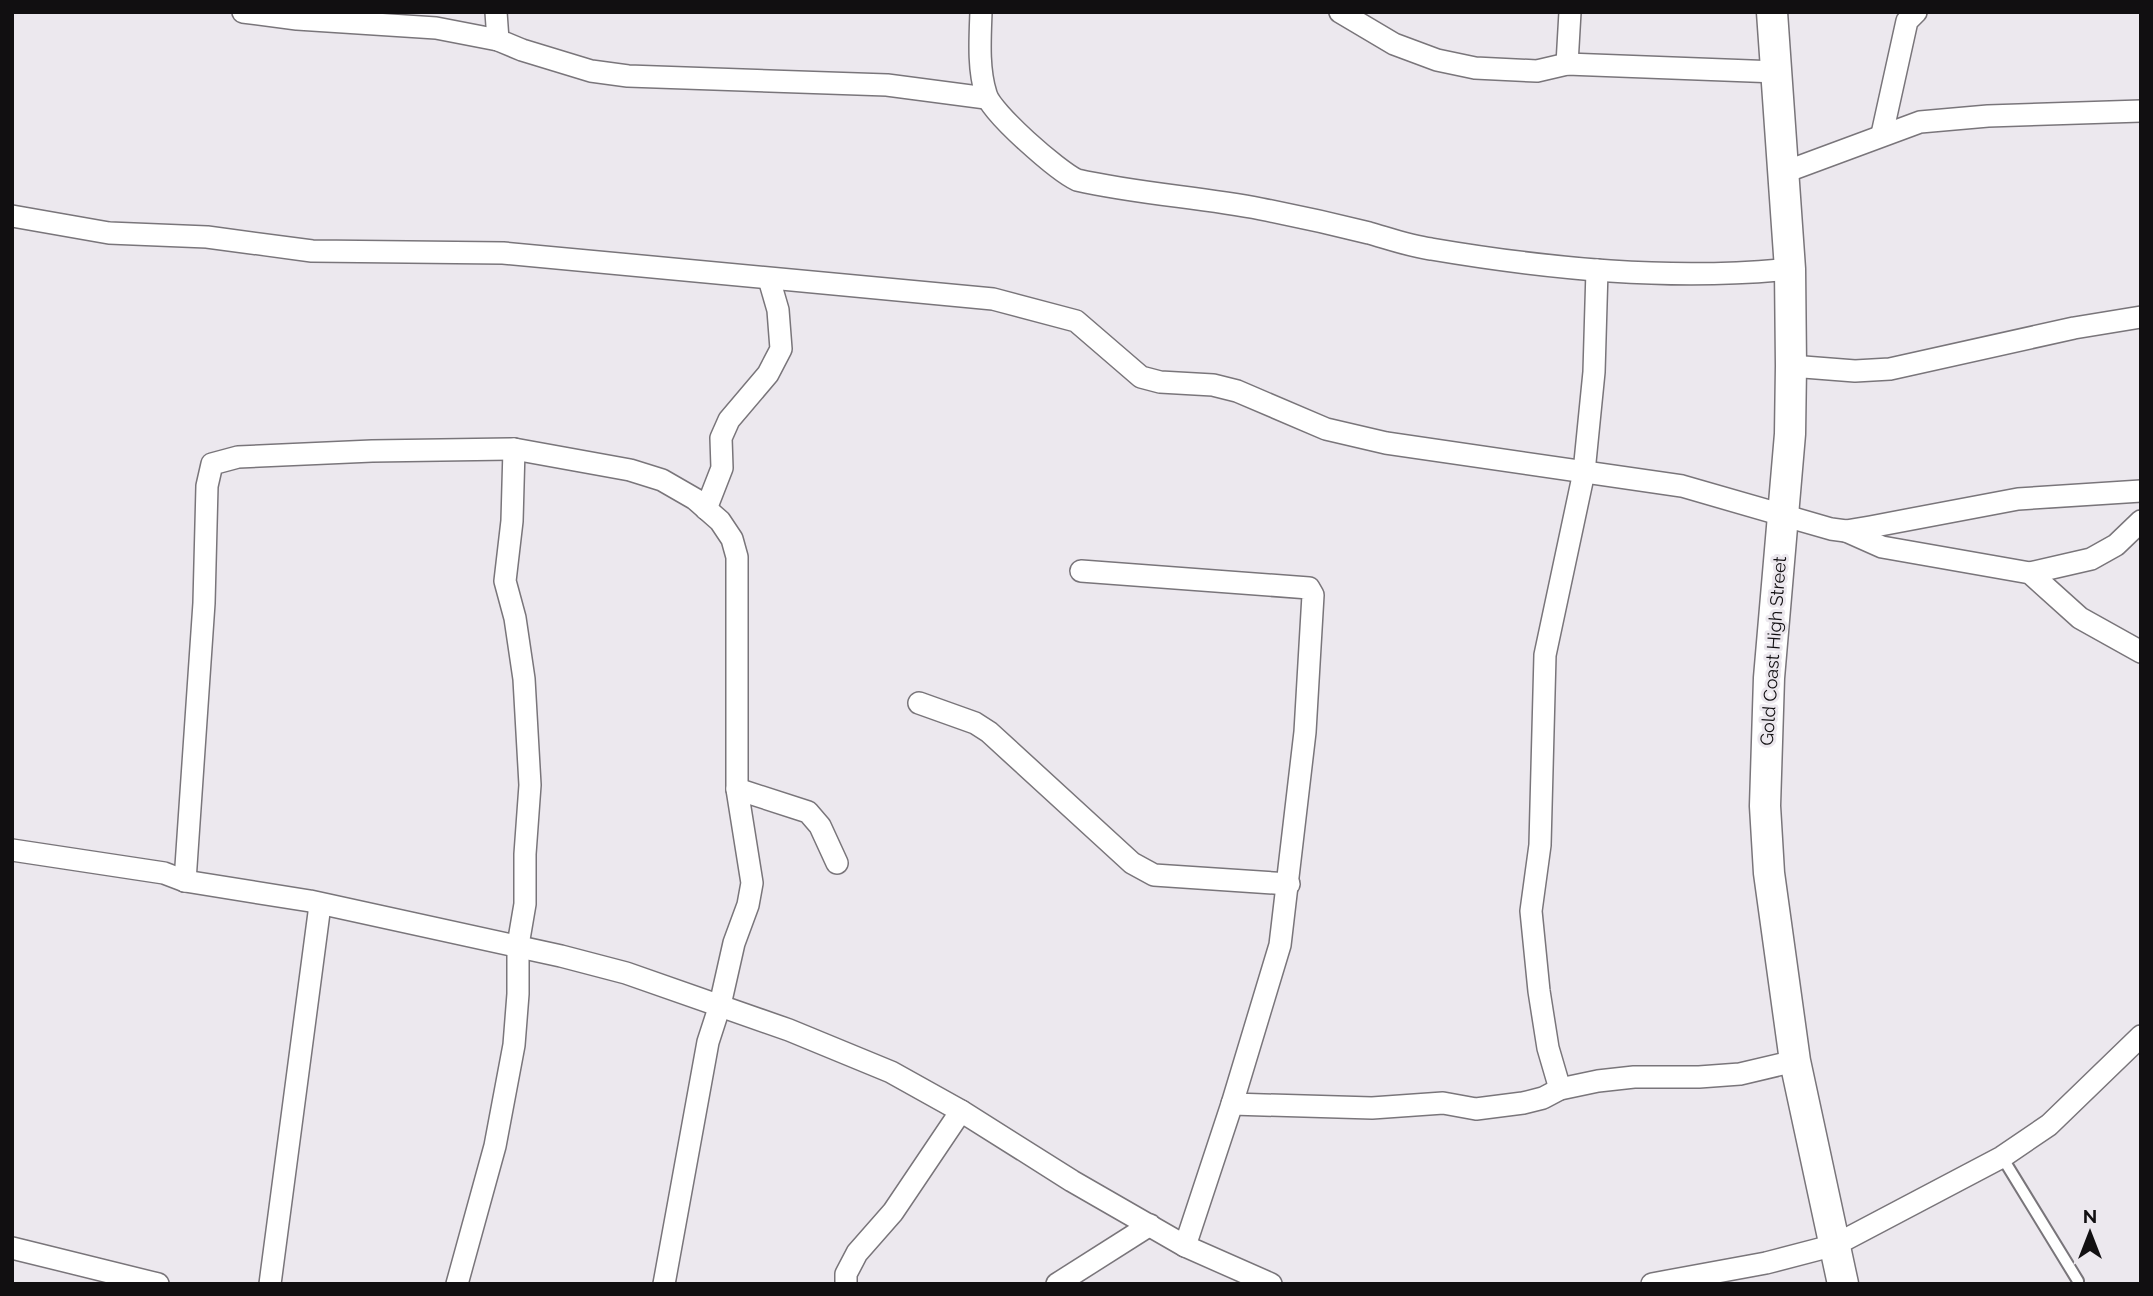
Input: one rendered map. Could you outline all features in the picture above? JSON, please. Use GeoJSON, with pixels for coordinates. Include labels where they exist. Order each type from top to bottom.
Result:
{"type":"FeatureCollection","features":[{"type":"Feature","properties":{"kind":"street"},"geometry":{"type":"LineString","coordinates":[[243,12],[297,19],[436,28],[498,40],[591,71],[628,76],[887,85],[986,98]]}},
{"type":"Feature","properties":{"kind":"street"},"geometry":{"type":"LineString","coordinates":[[496,12],[498,40]]}},
{"type":"Feature","properties":{"kind":"street"},"geometry":{"type":"LineString","coordinates":[[981,12],[981,75],[986,98],[1035,148],[1068,176],[1077,180],[1251,207],[1429,249],[1597,270],[1685,274],[1751,273],[1790,269]]}},
{"type":"Feature","properties":{"kind":"street"},"geometry":{"type":"LineString","coordinates":[[1340,12],[1363,19],[1395,44],[1437,60],[1475,68],[1537,71],[1567,64],[1776,72]]}},
{"type":"Feature","properties":{"kind":"street"},"geometry":{"type":"LineString","coordinates":[[1567,64],[1570,12]]}},
{"type":"Feature","properties":{"kind":"street","name":"Gold Coast High Street"},"geometry":{"type":"LineString","coordinates":[[1772,12],[1785,172],[1791,366],[1790,434],[1769,678],[1765,806],[1769,873],[1796,1061],[1843,1284]]}},
{"type":"Feature","properties":{"kind":"street"},"geometry":{"type":"LineString","coordinates":[[1882,134],[1907,21],[1916,12]]}},
{"type":"Feature","properties":{"kind":"street"},"geometry":{"type":"LineString","coordinates":[[1785,172],[1920,122],[1988,116],[2141,111]]}},
{"type":"Feature","properties":{"kind":"street"},"geometry":{"type":"LineString","coordinates":[[12,216],[109,233],[207,237],[312,251],[503,253],[889,288],[1012,303],[1076,321],[1142,377],[1160,382],[1213,385],[1237,391],[1326,429],[1386,443],[1682,486],[1846,531],[1882,547],[2030,573],[2091,559],[2116,545],[2141,521]]}},
{"type":"Feature","properties":{"kind":"street"},"geometry":{"type":"LineString","coordinates":[[1560,1089],[1548,1048],[1531,911],[1540,845],[1545,655],[1584,472],[1594,372],[1597,270]]}},
{"type":"Feature","properties":{"kind":"street"},"geometry":{"type":"LineString","coordinates":[[706,509],[722,468],[721,438],[729,419],[768,374],[781,349],[778,310],[769,279]]}},
{"type":"Feature","properties":{"kind":"street"},"geometry":{"type":"LineString","coordinates":[[1791,366],[1855,371],[1890,369],[2074,328],[2141,317]]}},
{"type":"Feature","properties":{"kind":"street"},"geometry":{"type":"LineString","coordinates":[[457,1284],[495,1146],[514,1045],[518,945],[525,904],[530,785],[524,679],[515,618],[505,581],[512,521],[514,449]]}},
{"type":"Feature","properties":{"kind":"street"},"geometry":{"type":"LineString","coordinates":[[185,881],[204,603],[207,486],[212,464],[251,456],[514,449],[631,470],[662,480],[695,499],[720,521],[732,539],[737,557],[737,789],[752,883],[709,1042],[664,1284]]}},
{"type":"Feature","properties":{"kind":"street"},"geometry":{"type":"LineString","coordinates":[[1846,531],[2018,499],[2141,491]]}},
{"type":"Feature","properties":{"kind":"street"},"geometry":{"type":"LineString","coordinates":[[1081,571],[1309,588],[1313,595],[1305,732],[1289,884],[1277,962],[1185,1246]]}},
{"type":"Feature","properties":{"kind":"street"},"geometry":{"type":"LineString","coordinates":[[2030,573],[2080,618],[2141,652]]}},
{"type":"Feature","properties":{"kind":"street"},"geometry":{"type":"LineString","coordinates":[[919,704],[975,723],[989,732],[1132,863],[1154,875],[1289,884]]}},
{"type":"Feature","properties":{"kind":"street"},"geometry":{"type":"LineString","coordinates":[[737,789],[808,812],[820,826],[837,863]]}},
{"type":"Feature","properties":{"kind":"street"},"geometry":{"type":"LineString","coordinates":[[12,850],[164,873],[185,881],[518,945],[625,973],[720,1005],[869,1063],[961,1111],[1072,1181],[1185,1246],[1271,1284]]}},
{"type":"Feature","properties":{"kind":"street"},"geometry":{"type":"LineString","coordinates":[[270,1284],[320,905]]}},
{"type":"Feature","properties":{"kind":"street"},"geometry":{"type":"LineString","coordinates":[[1652,1284],[1766,1264],[1835,1245],[2003,1157],[2061,1117],[2141,1037]]}},
{"type":"Feature","properties":{"kind":"street"},"geometry":{"type":"LineString","coordinates":[[1232,1104],[1372,1108],[1443,1103],[1476,1109],[1523,1103],[1543,1098],[1560,1089],[1634,1077],[1740,1074],[1796,1061]]}},
{"type":"Feature","properties":{"kind":"street"},"geometry":{"type":"LineString","coordinates":[[846,1284],[846,1274],[857,1253],[893,1212],[961,1111]]}},
{"type":"Feature","properties":{"kind":"street"},"geometry":{"type":"LineString","coordinates":[[1056,1284],[1150,1225]]}},
{"type":"Feature","properties":{"kind":"street"},"geometry":{"type":"LineString","coordinates":[[12,1248],[158,1284]]}},
{"type":"Feature","properties":{"kind":"lane"},"geometry":{"type":"LineString","coordinates":[[2003,1157],[2078,1281]]}}]}
